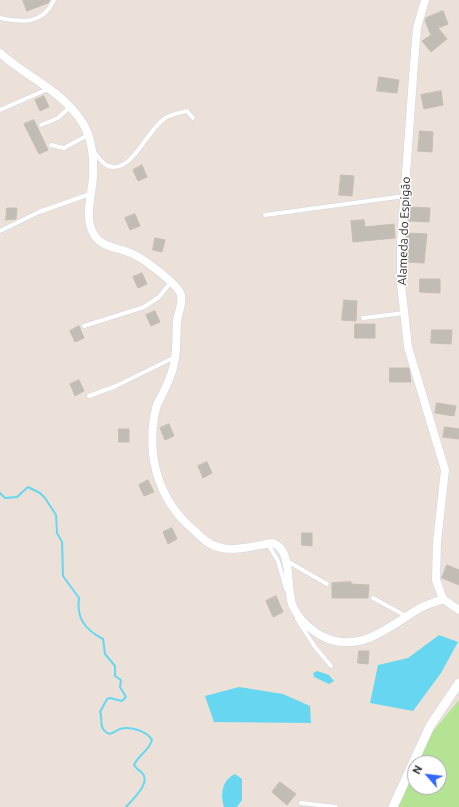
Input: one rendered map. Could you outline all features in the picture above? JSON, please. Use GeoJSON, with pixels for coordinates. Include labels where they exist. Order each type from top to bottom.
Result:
{"type":"FeatureCollection","features":[{"type":"Feature","properties":{"kind":"street","name":"Alameda do Espigão"},"geometry":{"type":"LineString","coordinates":[[425,0],[418,23],[415,46],[401,259],[404,313],[408,347],[445,470],[435,570],[438,589],[443,599]]}},
{"type":"Feature","properties":{"kind":"street"},"geometry":{"type":"LineString","coordinates":[[0,53],[70,107],[82,122],[92,149],[93,176],[90,218],[92,232],[95,237],[103,244],[133,254],[172,282],[181,294],[182,300],[178,312],[176,357],[165,389],[156,407],[152,452],[154,466],[164,492],[177,513],[206,542],[214,546],[236,549],[267,543],[276,543],[282,548],[286,561],[289,589],[295,611],[299,618],[325,638],[340,642],[361,641],[394,626],[421,608],[443,599],[459,610]]}},
{"type":"Feature","properties":{"kind":"street"},"geometry":{"type":"LineString","coordinates":[[393,807],[430,726],[459,683]]}},
{"type":"Feature","properties":{"kind":"lane"},"geometry":{"type":"LineString","coordinates":[[0,18],[12,20],[36,20],[44,15],[54,0]]}},
{"type":"Feature","properties":{"kind":"lane"},"geometry":{"type":"LineString","coordinates":[[0,110],[48,89]]}},
{"type":"Feature","properties":{"kind":"lane"},"geometry":{"type":"LineString","coordinates":[[41,125],[58,118],[70,107]]}},
{"type":"Feature","properties":{"kind":"lane"},"geometry":{"type":"LineString","coordinates":[[92,149],[108,166],[117,167],[128,162],[150,132],[164,118],[187,110],[193,118]]}},
{"type":"Feature","properties":{"kind":"lane"},"geometry":{"type":"LineString","coordinates":[[51,145],[64,148],[88,135]]}},
{"type":"Feature","properties":{"kind":"lane"},"geometry":{"type":"LineString","coordinates":[[0,231],[39,212],[91,193]]}},
{"type":"Feature","properties":{"kind":"lane"},"geometry":{"type":"LineString","coordinates":[[265,215],[404,196]]}},
{"type":"Feature","properties":{"kind":"lane"},"geometry":{"type":"LineString","coordinates":[[84,326],[144,307],[159,297],[172,282]]}},
{"type":"Feature","properties":{"kind":"lane"},"geometry":{"type":"LineString","coordinates":[[363,318],[404,313]]}},
{"type":"Feature","properties":{"kind":"lane"},"geometry":{"type":"LineString","coordinates":[[89,396],[116,386],[176,357]]}},
{"type":"Feature","properties":{"kind":"lane"},"geometry":{"type":"LineString","coordinates":[[267,543],[278,561],[286,588],[288,603],[315,647],[331,666]]}},
{"type":"Feature","properties":{"kind":"lane"},"geometry":{"type":"LineString","coordinates":[[286,561],[327,584]]}},
{"type":"Feature","properties":{"kind":"lane"},"geometry":{"type":"LineString","coordinates":[[373,598],[408,617]]}},
{"type":"Feature","properties":{"kind":"lane"},"geometry":{"type":"LineString","coordinates":[[301,803],[336,807]]}},
{"type":"Feature","properties":{"kind":"green space"},"geometry":{"type":"Polygon","coordinates":[[[459,700],[459,807],[398,807],[407,786],[407,795],[447,795],[447,755],[420,755],[428,737],[459,700]]]}},
{"type":"Feature","properties":{"kind":"water"},"geometry":{"type":"Polygon","coordinates":[[[439,635],[458,642],[441,673],[413,711],[370,703],[378,665],[408,658],[439,635]]]}},
{"type":"Feature","properties":{"kind":"water"},"geometry":{"type":"Polygon","coordinates":[[[317,671],[329,675],[334,681],[329,684],[314,677],[313,673],[317,671]]]}},
{"type":"Feature","properties":{"kind":"water"},"geometry":{"type":"Polygon","coordinates":[[[239,687],[283,694],[310,706],[311,723],[214,722],[205,696],[239,687]]]}},
{"type":"Feature","properties":{"kind":"water"},"geometry":{"type":"Polygon","coordinates":[[[235,774],[242,779],[242,800],[237,807],[224,807],[222,797],[223,788],[227,780],[235,774]]]}},
{"type":"Feature","properties":{"kind":"building"},"geometry":{"type":"Polygon","coordinates":[[[23,0],[50,0],[48,3],[27,11],[23,0]]]}},
{"type":"Feature","properties":{"kind":"building"},"geometry":{"type":"Polygon","coordinates":[[[443,11],[448,24],[438,28],[447,39],[431,52],[422,41],[431,35],[425,21],[426,18],[443,11]]]}},
{"type":"Feature","properties":{"kind":"building"},"geometry":{"type":"Polygon","coordinates":[[[379,77],[399,80],[397,93],[377,91],[379,77]]]}},
{"type":"Feature","properties":{"kind":"building"},"geometry":{"type":"Polygon","coordinates":[[[441,91],[443,105],[424,109],[421,95],[441,91]]]}},
{"type":"Feature","properties":{"kind":"building"},"geometry":{"type":"Polygon","coordinates":[[[44,96],[49,107],[40,111],[35,100],[44,96]]]}},
{"type":"Feature","properties":{"kind":"building"},"geometry":{"type":"Polygon","coordinates":[[[34,120],[48,150],[39,154],[24,124],[34,120]]]}},
{"type":"Feature","properties":{"kind":"building"},"geometry":{"type":"Polygon","coordinates":[[[420,131],[433,132],[432,152],[418,151],[420,131]]]}},
{"type":"Feature","properties":{"kind":"building"},"geometry":{"type":"Polygon","coordinates":[[[142,165],[147,177],[138,181],[133,170],[142,165]]]}},
{"type":"Feature","properties":{"kind":"building"},"geometry":{"type":"Polygon","coordinates":[[[341,175],[354,176],[352,196],[339,195],[341,175]]]}},
{"type":"Feature","properties":{"kind":"building"},"geometry":{"type":"Polygon","coordinates":[[[410,207],[430,208],[429,222],[409,221],[410,207]]]}},
{"type":"Feature","properties":{"kind":"building"},"geometry":{"type":"Polygon","coordinates":[[[7,208],[17,208],[16,219],[6,220],[7,208]]]}},
{"type":"Feature","properties":{"kind":"building"},"geometry":{"type":"Polygon","coordinates":[[[135,214],[140,226],[130,230],[125,218],[135,214]]]}},
{"type":"Feature","properties":{"kind":"building"},"geometry":{"type":"Polygon","coordinates":[[[364,220],[365,227],[394,224],[395,238],[353,242],[351,221],[364,220]]]}},
{"type":"Feature","properties":{"kind":"building"},"geometry":{"type":"Polygon","coordinates":[[[407,233],[427,234],[424,263],[406,262],[407,233]]]}},
{"type":"Feature","properties":{"kind":"building"},"geometry":{"type":"Polygon","coordinates":[[[155,238],[165,240],[162,252],[153,250],[155,238]]]}},
{"type":"Feature","properties":{"kind":"building"},"geometry":{"type":"Polygon","coordinates":[[[142,273],[147,284],[138,288],[133,277],[142,273]]]}},
{"type":"Feature","properties":{"kind":"building"},"geometry":{"type":"Polygon","coordinates":[[[420,279],[440,279],[440,293],[420,292],[420,279]]]}},
{"type":"Feature","properties":{"kind":"building"},"geometry":{"type":"Polygon","coordinates":[[[344,300],[357,301],[356,321],[342,320],[344,300]]]}},
{"type":"Feature","properties":{"kind":"building"},"geometry":{"type":"Polygon","coordinates":[[[155,311],[160,322],[151,326],[146,315],[155,311]]]}},
{"type":"Feature","properties":{"kind":"building"},"geometry":{"type":"Polygon","coordinates":[[[355,324],[375,324],[375,338],[355,338],[355,324]]]}},
{"type":"Feature","properties":{"kind":"building"},"geometry":{"type":"Polygon","coordinates":[[[79,326],[84,338],[75,342],[70,331],[79,326]]]}},
{"type":"Feature","properties":{"kind":"building"},"geometry":{"type":"Polygon","coordinates":[[[432,330],[452,330],[451,344],[431,343],[432,330]]]}},
{"type":"Feature","properties":{"kind":"building"},"geometry":{"type":"Polygon","coordinates":[[[390,368],[409,368],[411,382],[390,382],[390,368]]]}},
{"type":"Feature","properties":{"kind":"building"},"geometry":{"type":"Polygon","coordinates":[[[79,380],[84,391],[75,396],[70,384],[79,380]]]}},
{"type":"Feature","properties":{"kind":"building"},"geometry":{"type":"Polygon","coordinates":[[[437,403],[456,406],[454,416],[435,413],[437,403]]]}},
{"type":"Feature","properties":{"kind":"building"},"geometry":{"type":"Polygon","coordinates":[[[169,424],[174,436],[165,440],[160,428],[169,424]]]}},
{"type":"Feature","properties":{"kind":"building"},"geometry":{"type":"Polygon","coordinates":[[[445,427],[459,429],[459,439],[443,437],[445,427]]]}},
{"type":"Feature","properties":{"kind":"building"},"geometry":{"type":"Polygon","coordinates":[[[119,429],[129,429],[129,442],[119,442],[119,429]]]}},
{"type":"Feature","properties":{"kind":"building"},"geometry":{"type":"Polygon","coordinates":[[[207,462],[212,473],[203,478],[198,466],[207,462]]]}},
{"type":"Feature","properties":{"kind":"building"},"geometry":{"type":"Polygon","coordinates":[[[148,480],[154,492],[144,496],[139,485],[148,480]]]}},
{"type":"Feature","properties":{"kind":"building"},"geometry":{"type":"Polygon","coordinates":[[[172,528],[177,539],[168,544],[163,532],[172,528]]]}},
{"type":"Feature","properties":{"kind":"building"},"geometry":{"type":"Polygon","coordinates":[[[302,533],[312,533],[312,546],[302,545],[302,533]]]}},
{"type":"Feature","properties":{"kind":"building"},"geometry":{"type":"Polygon","coordinates":[[[447,565],[459,570],[459,585],[442,578],[447,565]]]}},
{"type":"Feature","properties":{"kind":"building"},"geometry":{"type":"Polygon","coordinates":[[[351,582],[351,584],[369,585],[368,598],[332,598],[332,583],[351,582]]]}},
{"type":"Feature","properties":{"kind":"building"},"geometry":{"type":"Polygon","coordinates":[[[276,596],[283,612],[273,617],[266,601],[276,596]]]}},
{"type":"Feature","properties":{"kind":"building"},"geometry":{"type":"Polygon","coordinates":[[[359,651],[369,651],[368,664],[358,663],[359,651]]]}},
{"type":"Feature","properties":{"kind":"building"},"geometry":{"type":"Polygon","coordinates":[[[280,782],[296,794],[287,805],[272,792],[280,782]]]}},
{"type":"Feature","properties":{"kind":"waterway"},"geometry":{"type":"LineString","coordinates":[[0,493],[5,498],[17,497],[28,487],[40,493],[56,515],[57,533],[62,542],[63,576],[79,598],[79,612],[87,628],[103,639],[105,654],[115,666],[115,676],[121,680],[120,687],[126,697],[122,701],[110,698],[107,699],[100,712],[103,728],[108,734],[124,728],[138,730],[146,734],[152,740],[149,747],[138,758],[134,765],[145,778],[139,792],[126,807]]}}]}
